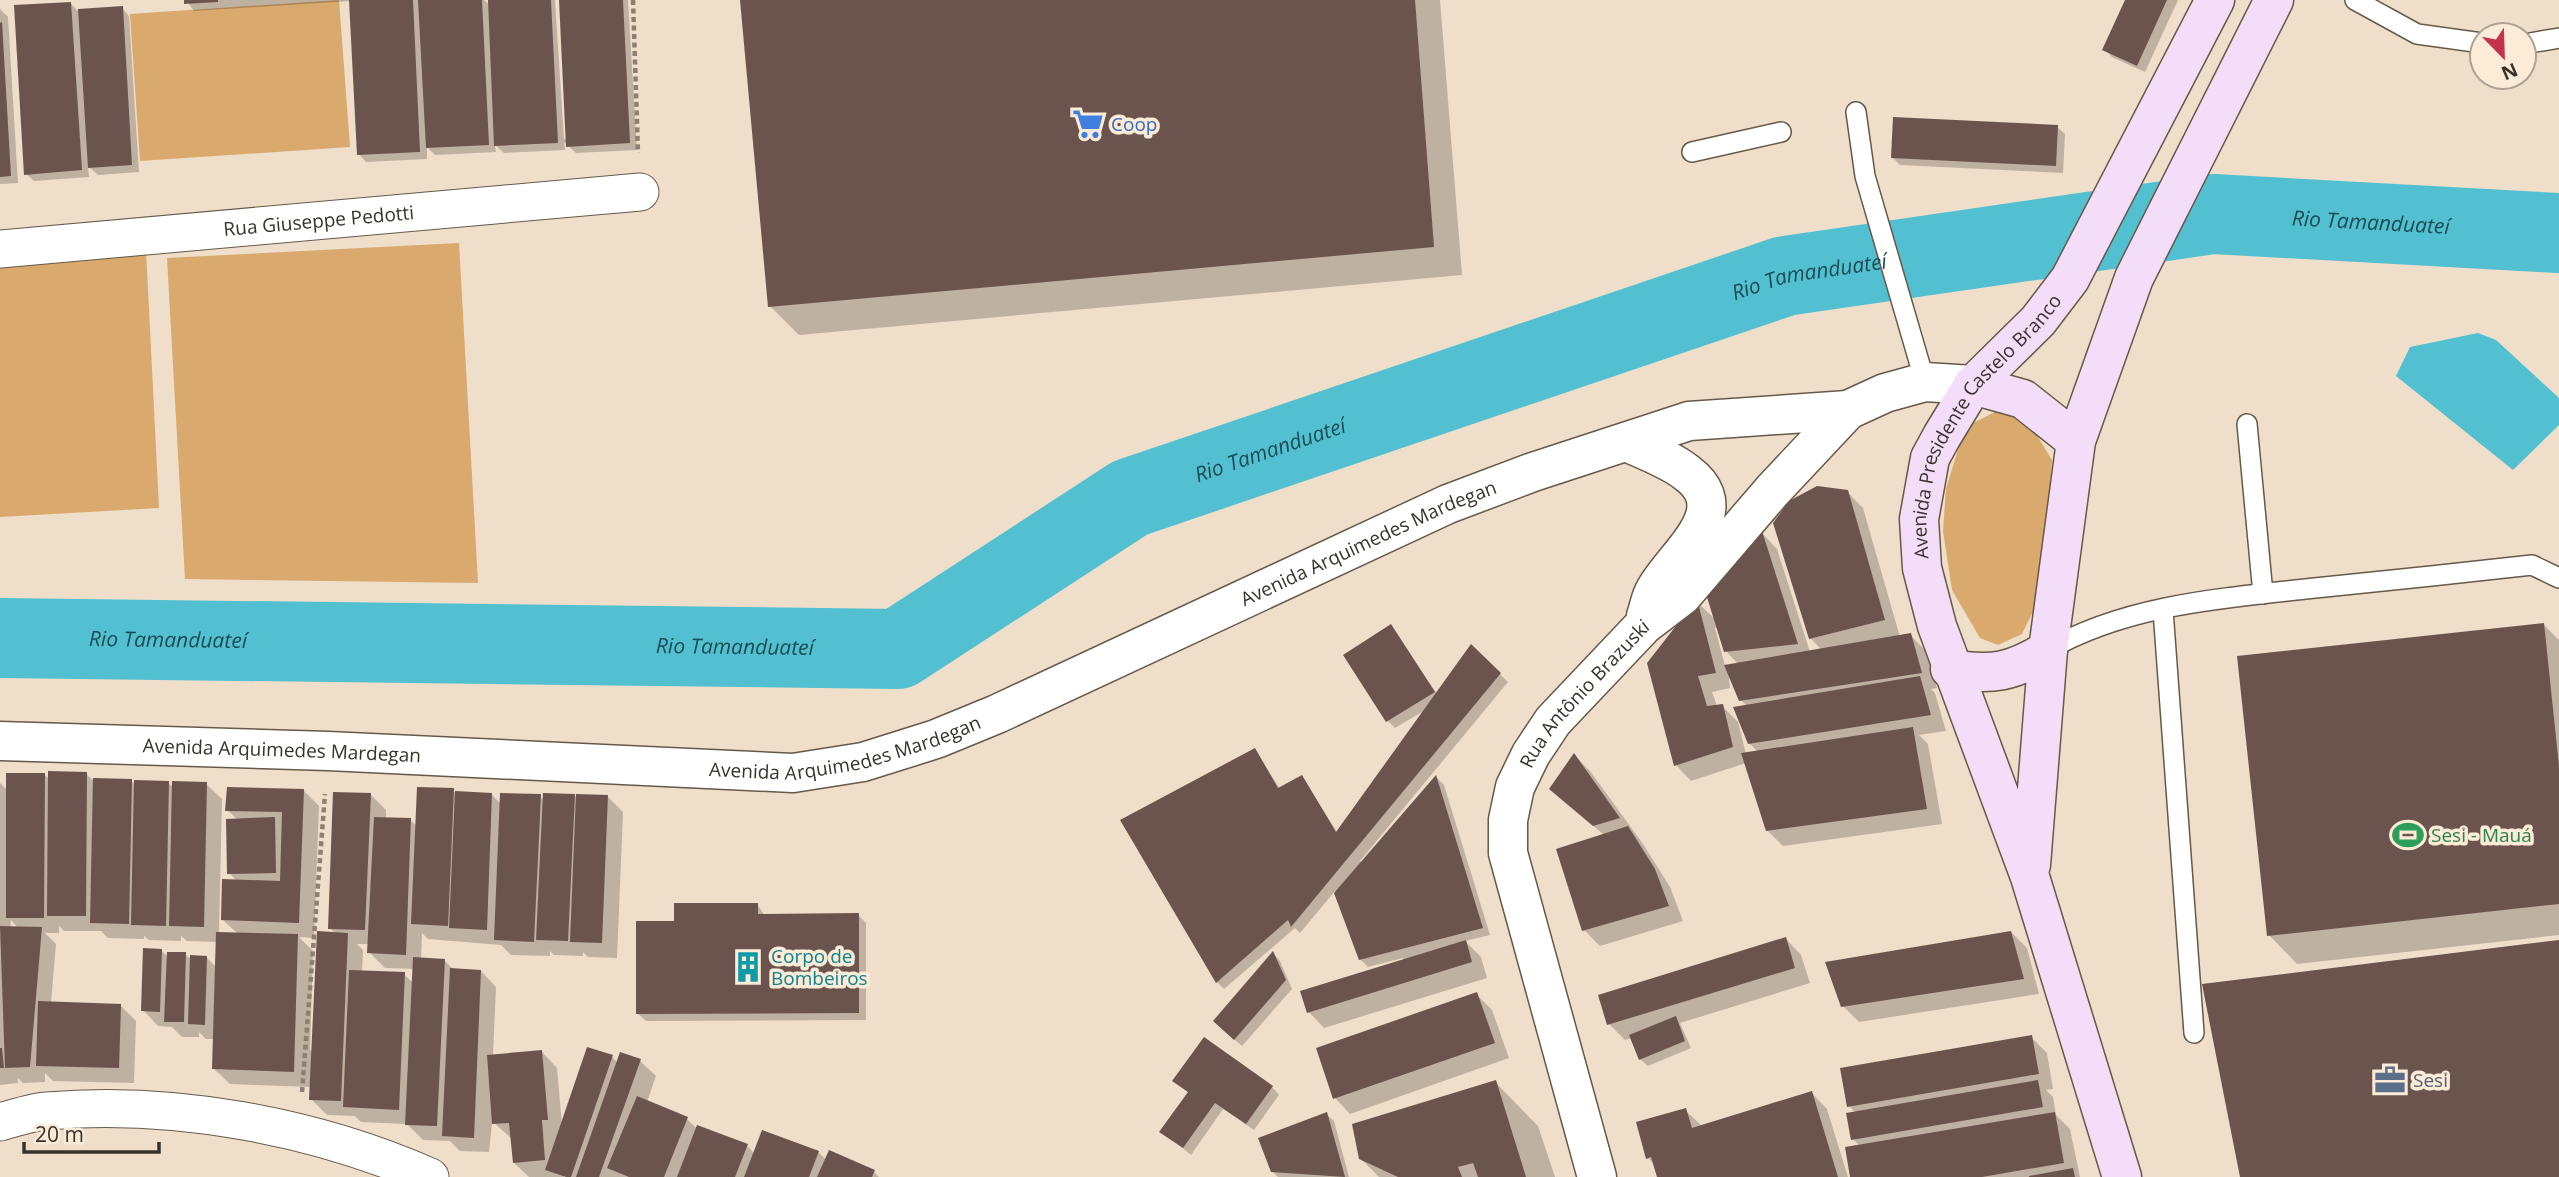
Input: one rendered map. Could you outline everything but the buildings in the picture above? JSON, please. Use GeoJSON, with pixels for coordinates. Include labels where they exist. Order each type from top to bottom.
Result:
{"type":"FeatureCollection","features":[{"type":"Feature","properties":{"kind":"main road","name":"Avenida Presidente Castelo Branco"},"geometry":{"type":"LineString","coordinates":[[2122,1177],[2030,877],[1951,669],[1922,568],[1919,519],[1930,458],[1973,385],[2038,321],[2070,279],[2215,0]]}},
{"type":"Feature","properties":{"kind":"main road","name":"Avenida Presidente Castelo Branco"},"geometry":{"type":"LineString","coordinates":[[2030,877],[2048,650],[2076,441],[2134,278],[2274,0]]}},
{"type":"Feature","properties":{"kind":"main road"},"geometry":{"type":"LineString","coordinates":[[1973,385],[2023,399],[2076,441]]}},
{"type":"Feature","properties":{"kind":"main road"},"geometry":{"type":"LineString","coordinates":[[1951,669],[2000,672],[2021,667],[2048,650]]}},
{"type":"Feature","properties":{"kind":"street","name":"Rua Giuseppe Pedotti"},"geometry":{"type":"LineString","coordinates":[[0,249],[640,192]]}},
{"type":"Feature","properties":{"kind":"street","name":"Rua Antônio Brazuski"},"geometry":{"type":"LineString","coordinates":[[1597,1177],[1508,853],[1508,820],[1516,787],[1531,754],[1553,721],[1644,625],[1682,596],[1772,491],[1848,410],[1885,393],[1925,382],[1973,385]]}},
{"type":"Feature","properties":{"kind":"street","name":"Avenida Arquimedes Mardegan"},"geometry":{"type":"LineString","coordinates":[[0,741],[328,751],[793,773],[863,762],[936,739],[997,714],[1448,504],[1534,472],[1629,443],[1658,430],[1689,421],[1848,410]]}},
{"type":"Feature","properties":{"kind":"street"},"geometry":{"type":"LineString","coordinates":[[1629,443],[1685,470],[1703,488],[1706,498],[1707,513],[1699,530],[1653,592],[1644,625]]}},
{"type":"Feature","properties":{"kind":"street"},"geometry":{"type":"LineString","coordinates":[[0,1122],[46,1111],[161,1110],[299,1131],[387,1158],[430,1177]]}},
{"type":"Feature","properties":{"kind":"lane"},"geometry":{"type":"LineString","coordinates":[[2355,0],[2417,34],[2468,41]]}},
{"type":"Feature","properties":{"kind":"lane"},"geometry":{"type":"LineString","coordinates":[[2538,42],[2559,38]]}},
{"type":"Feature","properties":{"kind":"lane"},"geometry":{"type":"LineString","coordinates":[[1856,112],[1865,176],[1925,382]]}},
{"type":"Feature","properties":{"kind":"lane"},"geometry":{"type":"LineString","coordinates":[[1692,152],[1781,132]]}},
{"type":"Feature","properties":{"kind":"lane"},"geometry":{"type":"LineString","coordinates":[[2247,424],[2263,594]]}},
{"type":"Feature","properties":{"kind":"lane"},"geometry":{"type":"LineString","coordinates":[[2048,650],[2107,621],[2263,594],[2532,565],[2559,578]]}},
{"type":"Feature","properties":{"kind":"lane"},"geometry":{"type":"LineString","coordinates":[[2163,610],[2194,1033]]}},
{"type":"Feature","properties":{"kind":"path"},"geometry":{"type":"LineString","coordinates":[[633,0],[640,192]]}},
{"type":"Feature","properties":{"kind":"path"},"geometry":{"type":"LineString","coordinates":[[299,1131],[328,751]]}},
{"type":"Feature","properties":{"kind":"shaded area"},"geometry":{"type":"Polygon","coordinates":[[[339,0],[350,147],[140,161],[130,14],[339,0]]]}},
{"type":"Feature","properties":{"kind":"shaded area"},"geometry":{"type":"Polygon","coordinates":[[[459,243],[478,583],[185,579],[167,258],[459,243]]]}},
{"type":"Feature","properties":{"kind":"shaded area"},"geometry":{"type":"Polygon","coordinates":[[[146,250],[159,508],[0,517],[0,258],[146,250]]]}},
{"type":"Feature","properties":{"kind":"shaded area"},"geometry":{"type":"Polygon","coordinates":[[[1995,412],[2019,415],[2032,427],[2052,460],[2043,591],[2022,634],[1998,645],[1980,638],[1952,590],[1943,531],[1946,489],[1960,443],[1971,424],[1995,412]]]}},
{"type":"Feature","properties":{"kind":"water"},"geometry":{"type":"Polygon","coordinates":[[[2478,333],[2496,340],[2559,398],[2559,425],[2513,470],[2396,376],[2410,347],[2478,333]]]}},
{"type":"Feature","properties":{"kind":"waterway","name":"Rio Tamanduateí"},"geometry":{"type":"LineString","coordinates":[[0,638],[898,649],[1130,498],[1785,276],[2213,214],[2559,233]]}},
{"type":"Feature","properties":{"kind":"place","name":"Coop"},"geometry":{"type":"Point","coordinates":[1088,124]}},
{"type":"Feature","properties":{"kind":"place","name":"Sesi - Mauá"},"geometry":{"type":"Point","coordinates":[2408,835]}},
{"type":"Feature","properties":{"kind":"place","name":"Corpo de Bombeiros"},"geometry":{"type":"Point","coordinates":[748,967]}},
{"type":"Feature","properties":{"kind":"place","name":"Sesi"},"geometry":{"type":"Point","coordinates":[2390,1080]}}]}
